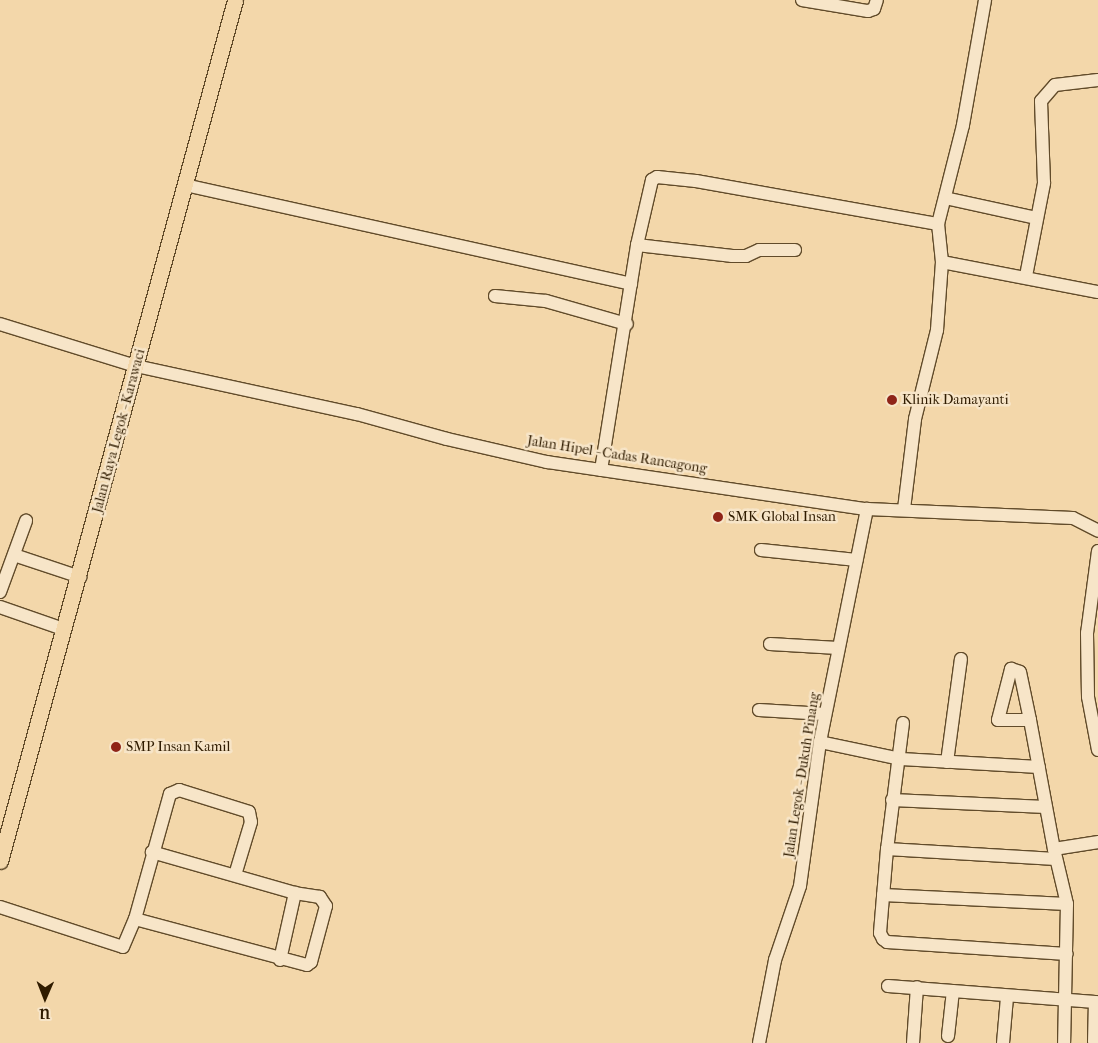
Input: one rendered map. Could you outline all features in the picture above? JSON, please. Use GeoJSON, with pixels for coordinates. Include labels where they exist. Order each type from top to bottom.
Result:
{"type":"FeatureCollection","features":[{"type":"Feature","properties":{"kind":"main road","name":"Jalan Raya Legok - Karawaci"},"geometry":{"type":"LineString","coordinates":[[0,861],[80,577],[235,0]]}},
{"type":"Feature","properties":{"kind":"street"},"geometry":{"type":"LineString","coordinates":[[802,0],[868,11],[874,9],[877,0]]}},
{"type":"Feature","properties":{"kind":"street"},"geometry":{"type":"LineString","coordinates":[[904,509],[915,419],[937,330],[942,262],[938,224],[963,125],[985,0]]}},
{"type":"Feature","properties":{"kind":"street"},"geometry":{"type":"LineString","coordinates":[[1026,276],[1045,168],[1040,101],[1055,85],[1098,80]]}},
{"type":"Feature","properties":{"kind":"street"},"geometry":{"type":"LineString","coordinates":[[601,470],[627,324],[637,245],[650,185],[657,177],[938,224]]}},
{"type":"Feature","properties":{"kind":"street"},"geometry":{"type":"LineString","coordinates":[[185,185],[631,284]]}},
{"type":"Feature","properties":{"kind":"street"},"geometry":{"type":"LineString","coordinates":[[945,198],[1036,218]]}},
{"type":"Feature","properties":{"kind":"street"},"geometry":{"type":"LineString","coordinates":[[637,245],[732,256],[746,256],[759,250],[795,250]]}},
{"type":"Feature","properties":{"kind":"street"},"geometry":{"type":"LineString","coordinates":[[942,262],[1026,276],[1098,292]]}},
{"type":"Feature","properties":{"kind":"street"},"geometry":{"type":"LineString","coordinates":[[495,296],[546,301],[627,324]]}},
{"type":"Feature","properties":{"kind":"street","name":"Jalan Hipel - Cadas Rancagong"},"geometry":{"type":"LineString","coordinates":[[0,324],[136,366],[357,414],[447,439],[601,470],[867,509],[904,509],[1074,518],[1098,531]]}},
{"type":"Feature","properties":{"kind":"street","name":"Jalan Legok - Dukuh Pinang"},"geometry":{"type":"LineString","coordinates":[[760,1043],[775,960],[800,886],[820,742],[867,509]]}},
{"type":"Feature","properties":{"kind":"street"},"geometry":{"type":"LineString","coordinates":[[0,592],[26,521]]}},
{"type":"Feature","properties":{"kind":"street"},"geometry":{"type":"LineString","coordinates":[[761,550],[856,560]]}},
{"type":"Feature","properties":{"kind":"street"},"geometry":{"type":"LineString","coordinates":[[1098,551],[1088,642],[1088,697],[1098,750]]}},
{"type":"Feature","properties":{"kind":"street"},"geometry":{"type":"LineString","coordinates":[[14,555],[80,577]]}},
{"type":"Feature","properties":{"kind":"street"},"geometry":{"type":"LineString","coordinates":[[0,607],[64,629]]}},
{"type":"Feature","properties":{"kind":"street"},"geometry":{"type":"LineString","coordinates":[[770,644],[838,648]]}},
{"type":"Feature","properties":{"kind":"street"},"geometry":{"type":"LineString","coordinates":[[947,762],[961,659]]}},
{"type":"Feature","properties":{"kind":"street"},"geometry":{"type":"LineString","coordinates":[[759,710],[825,714]]}},
{"type":"Feature","properties":{"kind":"street"},"geometry":{"type":"LineString","coordinates":[[1030,720],[1055,854],[1067,904],[1064,1043]]}},
{"type":"Feature","properties":{"kind":"street"},"geometry":{"type":"LineString","coordinates":[[903,723],[901,759],[892,800],[880,933],[887,942],[1067,954]]}},
{"type":"Feature","properties":{"kind":"street"},"geometry":{"type":"LineString","coordinates":[[820,742],[901,759],[1039,767]]}},
{"type":"Feature","properties":{"kind":"street"},"geometry":{"type":"LineString","coordinates":[[0,908],[117,947],[127,942],[170,794],[179,790],[250,812],[251,822],[235,875]]}},
{"type":"Feature","properties":{"kind":"street"},"geometry":{"type":"LineString","coordinates":[[892,800],[1046,807]]}},
{"type":"Feature","properties":{"kind":"street"},"geometry":{"type":"LineString","coordinates":[[887,849],[1055,854],[1098,842]]}},
{"type":"Feature","properties":{"kind":"street"},"geometry":{"type":"LineString","coordinates":[[135,919],[280,960],[309,964],[326,906],[320,897],[295,893],[152,852]]}},
{"type":"Feature","properties":{"kind":"street"},"geometry":{"type":"LineString","coordinates":[[280,960],[295,893]]}},
{"type":"Feature","properties":{"kind":"street"},"geometry":{"type":"LineString","coordinates":[[883,895],[1067,904]]}},
{"type":"Feature","properties":{"kind":"street"},"geometry":{"type":"LineString","coordinates":[[888,986],[953,990],[1065,1002],[1097,1002],[1094,1042]]}},
{"type":"Feature","properties":{"kind":"street"},"geometry":{"type":"LineString","coordinates":[[914,1043],[917,987]]}},
{"type":"Feature","properties":{"kind":"street"},"geometry":{"type":"LineString","coordinates":[[948,1036],[953,990]]}},
{"type":"Feature","properties":{"kind":"street"},"geometry":{"type":"LineString","coordinates":[[1003,1043],[1007,997]]}},
{"type":"Feature","properties":{"kind":"place","name":"Klinik Damayanti"},"geometry":{"type":"Point","coordinates":[892,400]}},
{"type":"Feature","properties":{"kind":"place","name":"SMK Global Insan"},"geometry":{"type":"Point","coordinates":[718,517]}},
{"type":"Feature","properties":{"kind":"place","name":"SMP Insan Kamil"},"geometry":{"type":"Point","coordinates":[116,747]}}]}
